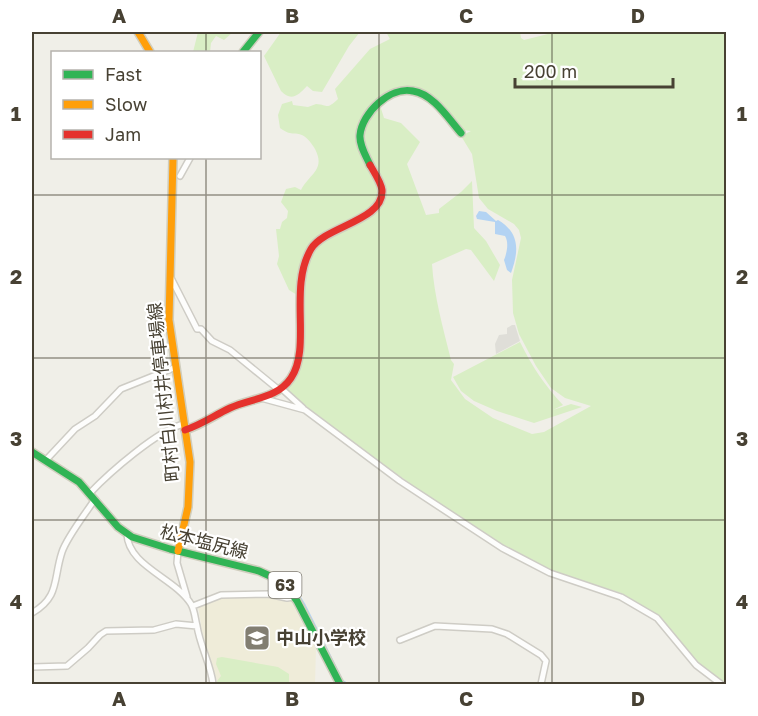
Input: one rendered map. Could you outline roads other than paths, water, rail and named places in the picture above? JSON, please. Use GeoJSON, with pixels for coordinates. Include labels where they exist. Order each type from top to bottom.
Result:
{"type":"FeatureCollection","features":[{"type":"Feature","properties":{"kind":"main road"},"geometry":{"type":"LineString","coordinates":[[138,32],[149,51]]}},
{"type":"Feature","properties":{"kind":"main road"},"geometry":{"type":"LineString","coordinates":[[244,51],[259,32]]}},
{"type":"Feature","properties":{"kind":"main road"},"geometry":{"type":"LineString","coordinates":[[185,427],[213,419],[229,408],[261,398],[280,389],[293,376],[299,349],[298,313],[303,268],[307,254],[314,244],[344,229],[371,211],[383,195],[382,188],[363,149],[360,136],[371,111],[396,92],[404,89],[417,90],[431,98],[461,133]]}},
{"type":"Feature","properties":{"kind":"main road","name":"町村白川村井停車場線"},"geometry":{"type":"LineString","coordinates":[[173,159],[169,320],[191,481],[189,506],[178,551]]}},
{"type":"Feature","properties":{"kind":"main road","name":"松本塩尻線"},"geometry":{"type":"LineString","coordinates":[[32,452],[65,471],[90,493],[118,527],[127,534],[142,541],[274,577],[283,582],[294,597],[340,684]]}},
{"type":"Feature","properties":{"kind":"street"},"geometry":{"type":"LineString","coordinates":[[180,176],[189,159]]}},
{"type":"Feature","properties":{"kind":"street"},"geometry":{"type":"LineString","coordinates":[[169,274],[197,329],[201,329],[212,341],[230,350],[400,481],[502,548],[550,573],[621,597],[649,612],[657,618],[696,665],[721,684]]}},
{"type":"Feature","properties":{"kind":"street"},"geometry":{"type":"LineString","coordinates":[[46,460],[75,429],[95,416],[121,389],[176,367]]}},
{"type":"Feature","properties":{"kind":"street"},"geometry":{"type":"LineString","coordinates":[[261,398],[305,410]]}},
{"type":"Feature","properties":{"kind":"street"},"geometry":{"type":"LineString","coordinates":[[90,493],[105,477],[150,442],[171,428],[185,427]]}},
{"type":"Feature","properties":{"kind":"street"},"geometry":{"type":"LineString","coordinates":[[32,613],[48,600],[54,591],[62,550],[95,499]]}},
{"type":"Feature","properties":{"kind":"street"},"geometry":{"type":"LineString","coordinates":[[127,534],[127,542],[139,560],[161,574],[187,597],[193,606],[201,646],[213,684]]}},
{"type":"Feature","properties":{"kind":"street"},"geometry":{"type":"LineString","coordinates":[[178,551],[177,563],[187,597]]}},
{"type":"Feature","properties":{"kind":"street"},"geometry":{"type":"LineString","coordinates":[[193,606],[221,596],[268,594],[294,597]]}},
{"type":"Feature","properties":{"kind":"street"},"geometry":{"type":"LineString","coordinates":[[32,667],[67,666],[106,631],[154,630],[176,624],[197,626]]}},
{"type":"Feature","properties":{"kind":"street"},"geometry":{"type":"LineString","coordinates":[[400,640],[435,626],[500,631],[546,661],[541,684]]}},
{"type":"Feature","properties":{"kind":"water"},"geometry":{"type":"Polygon","coordinates":[[[479,211],[486,212],[505,225],[514,237],[516,250],[511,273],[507,270],[504,260],[507,248],[505,236],[495,234],[495,222],[477,219],[479,211]]]}},
{"type":"Feature","properties":{"kind":"waterway"},"geometry":{"type":"LineString","coordinates":[[295,589],[343,681],[348,684]]}},
{"type":"Feature","properties":{"kind":"place","name":"中山小学校"},"geometry":{"type":"Point","coordinates":[257,638]}}]}
